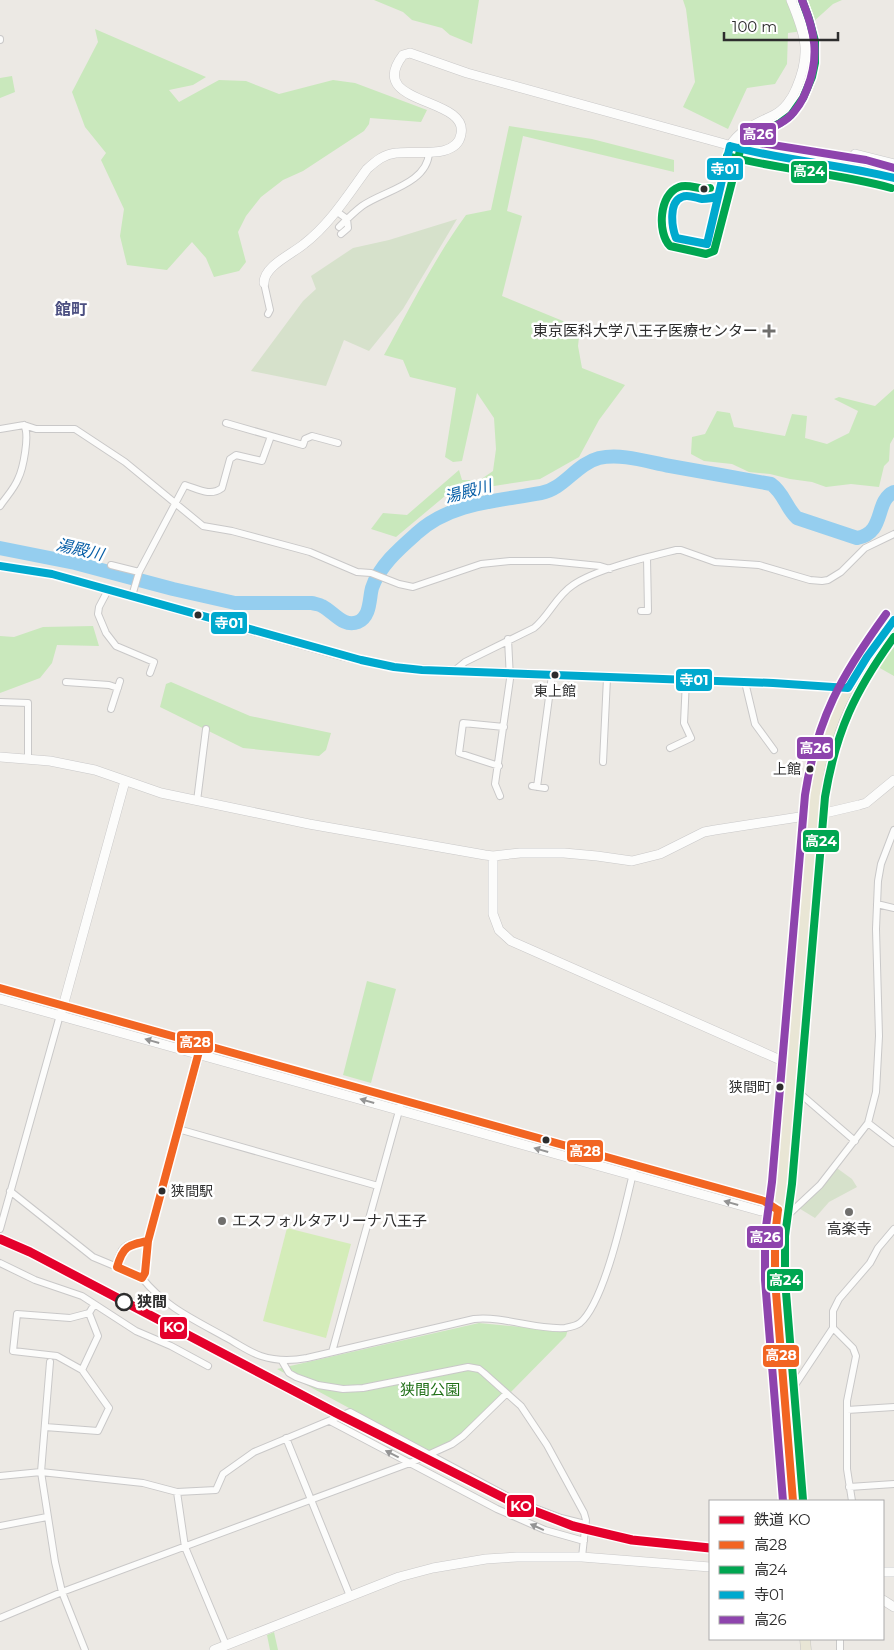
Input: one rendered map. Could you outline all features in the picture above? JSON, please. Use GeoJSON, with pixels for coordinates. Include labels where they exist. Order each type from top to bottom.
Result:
{"type":"FeatureCollection","features":[{"type":"Feature","properties":{"kind":"main road"},"geometry":{"type":"LineString","coordinates":[[793,1500],[775,1280],[775,1235],[819,771],[824,747],[833,720],[848,688],[867,657],[894,620]]}},
{"type":"Feature","properties":{"kind":"street"},"geometry":{"type":"LineString","coordinates":[[730,146],[739,135],[760,121],[776,114],[787,105],[800,81],[806,59],[805,44],[801,24],[791,0]]}},
{"type":"Feature","properties":{"kind":"street"},"geometry":{"type":"LineString","coordinates":[[268,314],[270,310],[264,279],[269,269],[318,234],[367,169],[376,160],[396,153],[441,151],[459,140],[462,133],[461,125],[453,115],[432,102],[408,94],[398,86],[396,80],[397,66],[404,55],[410,53],[467,73],[752,152],[864,170],[894,178]]}},
{"type":"Feature","properties":{"kind":"street"},"geometry":{"type":"LineString","coordinates":[[340,230],[347,219],[361,206],[418,176],[428,164],[429,153]]}},
{"type":"Feature","properties":{"kind":"street"},"geometry":{"type":"LineString","coordinates":[[855,154],[894,164]]}},
{"type":"Feature","properties":{"kind":"street"},"geometry":{"type":"LineString","coordinates":[[336,211],[347,219]]}},
{"type":"Feature","properties":{"kind":"street"},"geometry":{"type":"LineString","coordinates":[[226,423],[303,445],[305,438],[312,436],[338,443]]}},
{"type":"Feature","properties":{"kind":"street"},"geometry":{"type":"LineString","coordinates":[[0,506],[15,484],[20,472],[27,433],[24,425]]}},
{"type":"Feature","properties":{"kind":"street"},"geometry":{"type":"LineString","coordinates":[[0,429],[24,425],[36,429],[69,428],[78,431],[125,462],[199,523],[209,528],[232,531],[310,552],[357,572],[371,573],[413,588],[481,564],[550,561],[600,566],[610,569]]}},
{"type":"Feature","properties":{"kind":"street"},"geometry":{"type":"LineString","coordinates":[[132,596],[139,573],[185,486],[211,494],[222,488],[230,459],[236,455],[262,461],[271,436]]}},
{"type":"Feature","properties":{"kind":"street"},"geometry":{"type":"LineString","coordinates":[[452,672],[465,662],[538,624],[573,584],[610,569],[676,550],[715,562],[759,565],[810,580],[822,581],[828,580],[841,572],[865,548],[894,534]]}},
{"type":"Feature","properties":{"kind":"street"},"geometry":{"type":"LineString","coordinates":[[641,611],[648,610],[647,558]]}},
{"type":"Feature","properties":{"kind":"street"},"geometry":{"type":"LineString","coordinates":[[111,565],[139,573]]}},
{"type":"Feature","properties":{"kind":"street"},"geometry":{"type":"LineString","coordinates":[[0,566],[52,574],[361,660],[409,669],[745,682],[848,688]]}},
{"type":"Feature","properties":{"kind":"street"},"geometry":{"type":"LineString","coordinates":[[108,590],[99,607],[98,614],[106,633],[116,646],[154,662],[150,673]]}},
{"type":"Feature","properties":{"kind":"street"},"geometry":{"type":"LineString","coordinates":[[500,796],[495,784],[499,766],[510,674],[508,639]]}},
{"type":"Feature","properties":{"kind":"street"},"geometry":{"type":"LineString","coordinates":[[545,788],[534,787],[552,675]]}},
{"type":"Feature","properties":{"kind":"street"},"geometry":{"type":"LineString","coordinates":[[603,762],[607,678]]}},
{"type":"Feature","properties":{"kind":"street"},"geometry":{"type":"LineString","coordinates":[[670,748],[691,738],[684,723],[686,680]]}},
{"type":"Feature","properties":{"kind":"street"},"geometry":{"type":"LineString","coordinates":[[66,682],[119,684],[111,709]]}},
{"type":"Feature","properties":{"kind":"street"},"geometry":{"type":"LineString","coordinates":[[745,682],[755,724],[774,750]]}},
{"type":"Feature","properties":{"kind":"street"},"geometry":{"type":"LineString","coordinates":[[0,702],[28,703],[28,760]]}},
{"type":"Feature","properties":{"kind":"street"},"geometry":{"type":"LineString","coordinates":[[499,766],[459,754],[463,723],[504,727]]}},
{"type":"Feature","properties":{"kind":"street"},"geometry":{"type":"LineString","coordinates":[[197,801],[206,729]]}},
{"type":"Feature","properties":{"kind":"street"},"geometry":{"type":"LineString","coordinates":[[0,758],[50,761],[95,770],[157,792],[197,801],[455,851],[493,856],[514,853],[552,852],[592,855],[627,861],[660,854],[704,832],[736,825],[814,815],[866,803],[894,780]]}},
{"type":"Feature","properties":{"kind":"street"},"geometry":{"type":"LineString","coordinates":[[0,1229],[125,781]]}},
{"type":"Feature","properties":{"kind":"street"},"geometry":{"type":"LineString","coordinates":[[0,988],[764,1201],[778,1210],[789,1214],[820,1185],[868,1123],[876,1092],[879,1036],[877,904],[880,868],[894,830]]}},
{"type":"Feature","properties":{"kind":"street"},"geometry":{"type":"LineString","coordinates":[[493,856],[493,914],[499,930],[511,942],[785,1062],[792,1063]]}},
{"type":"Feature","properties":{"kind":"street"},"geometry":{"type":"LineString","coordinates":[[877,904],[894,908]]}},
{"type":"Feature","properties":{"kind":"street"},"geometry":{"type":"LineString","coordinates":[[0,999],[761,1211],[778,1210]]}},
{"type":"Feature","properties":{"kind":"street"},"geometry":{"type":"LineString","coordinates":[[142,1278],[145,1273],[148,1241],[201,1044]]}},
{"type":"Feature","properties":{"kind":"street"},"geometry":{"type":"LineString","coordinates":[[790,1088],[797,1091],[855,1141]]}},
{"type":"Feature","properties":{"kind":"street"},"geometry":{"type":"LineString","coordinates":[[332,1352],[402,1100]]}},
{"type":"Feature","properties":{"kind":"street"},"geometry":{"type":"LineString","coordinates":[[868,1123],[894,1143]]}},
{"type":"Feature","properties":{"kind":"street"},"geometry":{"type":"LineString","coordinates":[[178,1129],[378,1186]]}},
{"type":"Feature","properties":{"kind":"street"},"geometry":{"type":"LineString","coordinates":[[10,1191],[93,1257],[142,1278],[149,1289],[174,1309],[254,1354],[282,1360],[300,1360],[474,1319],[495,1319],[565,1328],[576,1325],[591,1310],[603,1284],[635,1165]]}},
{"type":"Feature","properties":{"kind":"street"},"geometry":{"type":"LineString","coordinates":[[785,1392],[796,1385],[833,1328],[833,1311],[839,1299],[870,1263],[878,1248],[894,1229]]}},
{"type":"Feature","properties":{"kind":"street"},"geometry":{"type":"LineString","coordinates":[[117,1267],[121,1252],[125,1247],[148,1241]]}},
{"type":"Feature","properties":{"kind":"street"},"geometry":{"type":"LineString","coordinates":[[0,1263],[35,1280],[82,1296],[136,1331],[171,1346],[208,1366]]}},
{"type":"Feature","properties":{"kind":"street"},"geometry":{"type":"LineString","coordinates":[[45,1427],[98,1431],[109,1408],[82,1370],[58,1356],[13,1351],[17,1314],[70,1318],[89,1313],[94,1304]]}},
{"type":"Feature","properties":{"kind":"street"},"geometry":{"type":"LineString","coordinates":[[82,1370],[98,1336],[89,1313]]}},
{"type":"Feature","properties":{"kind":"street"},"geometry":{"type":"LineString","coordinates":[[833,1328],[856,1352],[848,1392],[847,1410],[848,1469],[852,1500]]}},
{"type":"Feature","properties":{"kind":"street"},"geometry":{"type":"LineString","coordinates":[[282,1360],[289,1373],[296,1377],[318,1385],[343,1389],[363,1388],[468,1367],[484,1373],[521,1406],[547,1446],[584,1513],[582,1558]]}},
{"type":"Feature","properties":{"kind":"street"},"geometry":{"type":"LineString","coordinates":[[50,1362],[41,1472],[47,1517],[62,1592],[86,1650]]}},
{"type":"Feature","properties":{"kind":"street"},"geometry":{"type":"LineString","coordinates":[[0,1618],[62,1592],[410,1463],[452,1444],[463,1436],[506,1394]]}},
{"type":"Feature","properties":{"kind":"street"},"geometry":{"type":"LineString","coordinates":[[847,1410],[894,1407]]}},
{"type":"Feature","properties":{"kind":"street"},"geometry":{"type":"LineString","coordinates":[[0,1476],[41,1472],[143,1483],[177,1492],[216,1490],[223,1474],[254,1452],[350,1412],[516,1501],[561,1518],[585,1524]]}},
{"type":"Feature","properties":{"kind":"street"},"geometry":{"type":"LineString","coordinates":[[330,1421],[513,1516],[545,1530],[584,1541]]}},
{"type":"Feature","properties":{"kind":"street"},"geometry":{"type":"LineString","coordinates":[[286,1438],[350,1596]]}},
{"type":"Feature","properties":{"kind":"street"},"geometry":{"type":"LineString","coordinates":[[849,1486],[894,1484]]}},
{"type":"Feature","properties":{"kind":"street"},"geometry":{"type":"LineString","coordinates":[[177,1492],[186,1547],[226,1645]]}},
{"type":"Feature","properties":{"kind":"street"},"geometry":{"type":"LineString","coordinates":[[0,1526],[47,1517]]}},
{"type":"Feature","properties":{"kind":"street"},"geometry":{"type":"LineString","coordinates":[[214,1650],[399,1577],[433,1568],[486,1559],[517,1556],[582,1558],[709,1567]]}},
{"type":"Feature","properties":{"kind":"green space"},"geometry":{"type":"Polygon","coordinates":[[[374,0],[479,0],[472,44],[450,35],[442,28],[412,20],[403,12],[374,0]]]}},
{"type":"Feature","properties":{"kind":"green space"},"geometry":{"type":"Polygon","coordinates":[[[683,0],[842,0],[833,4],[803,31],[788,33],[787,64],[775,84],[747,88],[728,129],[683,107],[695,82],[686,9],[683,0]]]}},
{"type":"Feature","properties":{"kind":"green space"},"geometry":{"type":"Polygon","coordinates":[[[95,29],[206,77],[193,85],[169,90],[179,102],[219,80],[246,81],[279,94],[333,80],[355,83],[427,110],[421,122],[370,118],[369,124],[364,131],[303,171],[283,180],[261,197],[246,216],[238,232],[246,262],[239,271],[214,277],[206,258],[192,242],[167,270],[127,265],[120,236],[124,209],[101,160],[106,153],[85,127],[72,92],[98,42],[95,29]]]}},
{"type":"Feature","properties":{"kind":"green space"},"geometry":{"type":"Polygon","coordinates":[[[12,76],[15,92],[0,98],[0,78],[12,76]]]}},
{"type":"Feature","properties":{"kind":"green space"},"geometry":{"type":"Polygon","coordinates":[[[509,126],[592,139],[674,160],[674,172],[523,136],[507,211],[522,216],[502,296],[580,328],[578,346],[582,368],[625,385],[599,420],[579,457],[540,479],[445,496],[396,537],[371,529],[383,513],[407,515],[459,470],[462,480],[480,480],[493,471],[496,449],[494,418],[477,393],[462,461],[453,462],[445,457],[456,388],[410,377],[403,360],[384,355],[433,266],[466,215],[491,210],[509,126]]]}},
{"type":"Feature","properties":{"kind":"green space"},"geometry":{"type":"Polygon","coordinates":[[[457,219],[403,309],[369,351],[344,340],[326,386],[251,371],[303,301],[316,289],[311,276],[353,248],[389,240],[457,219]]]}},
{"type":"Feature","properties":{"kind":"green space"},"geometry":{"type":"Polygon","coordinates":[[[894,389],[894,437],[890,444],[889,461],[884,466],[879,487],[851,484],[826,487],[812,482],[749,472],[732,464],[704,461],[691,454],[692,437],[705,434],[717,411],[730,413],[734,427],[785,436],[792,414],[807,416],[805,438],[827,444],[849,433],[858,411],[834,399],[839,397],[875,406],[894,389]]]}},
{"type":"Feature","properties":{"kind":"green space"},"geometry":{"type":"Polygon","coordinates":[[[93,626],[99,646],[57,645],[52,663],[40,678],[0,693],[0,636],[14,637],[43,627],[93,626]]]}},
{"type":"Feature","properties":{"kind":"green space"},"geometry":{"type":"Polygon","coordinates":[[[894,647],[894,676],[878,667],[894,647]]]}},
{"type":"Feature","properties":{"kind":"green space"},"geometry":{"type":"Polygon","coordinates":[[[171,682],[250,716],[331,733],[326,750],[319,756],[243,748],[160,707],[166,684],[171,682]]]}},
{"type":"Feature","properties":{"kind":"green space"},"geometry":{"type":"Polygon","coordinates":[[[367,981],[396,989],[371,1083],[343,1075],[367,981]]]}},
{"type":"Feature","properties":{"kind":"green space"},"geometry":{"type":"Polygon","coordinates":[[[834,1166],[852,1179],[857,1187],[829,1202],[815,1218],[797,1207],[834,1166]]]}},
{"type":"Feature","properties":{"kind":"green space"},"geometry":{"type":"Polygon","coordinates":[[[287,1228],[351,1244],[326,1338],[263,1321],[287,1228]]]}},
{"type":"Feature","properties":{"kind":"green space","name":"狭間公園"},"geometry":{"type":"Polygon","coordinates":[[[479,1323],[564,1331],[568,1329],[566,1336],[508,1395],[446,1449],[434,1454],[277,1369],[479,1323]]]}},
{"type":"Feature","properties":{"kind":"green space"},"geometry":{"type":"Polygon","coordinates":[[[274,1632],[278,1650],[270,1650],[267,1635],[274,1632]]]}},
{"type":"Feature","properties":{"kind":"waterway","name":"湯殿川"},"geometry":{"type":"LineString","coordinates":[[0,548],[75,563],[235,603],[318,604],[343,621],[353,623],[358,622],[365,616],[375,580],[385,565],[404,545],[430,523],[445,515],[476,504],[549,491],[557,487],[583,465],[599,458],[635,459],[771,484],[797,518],[857,538],[866,535],[872,530],[884,502],[894,492]]}},
{"type":"Feature","properties":{"kind":"rail line","name":"KO"},"geometry":{"type":"LineString","coordinates":[[0,1239],[30,1252],[338,1414],[516,1504],[573,1526],[632,1540],[709,1548]]}},
{"type":"Feature","properties":{"kind":"transit line","name":"高24"},"geometry":{"type":"LineString","coordinates":[[710,188],[702,189],[683,186],[672,191],[667,197],[662,214],[662,223],[663,232],[670,246],[706,254],[714,251],[741,147],[754,136],[780,123],[791,115],[803,98],[812,77],[815,63],[815,41],[802,0]]}},
{"type":"Feature","properties":{"kind":"transit line","name":"高26"},"geometry":{"type":"LineString","coordinates":[[802,0],[813,34],[815,55],[814,66],[804,97],[788,118],[748,141],[866,160],[894,168]]}},
{"type":"Feature","properties":{"kind":"transit line","name":"寺01"},"geometry":{"type":"LineString","coordinates":[[718,196],[702,199],[687,196],[678,200],[672,216],[676,238],[707,244],[730,146],[894,178]]}},
{"type":"Feature","properties":{"kind":"transit line","name":"高24"},"geometry":{"type":"LineString","coordinates":[[727,156],[891,188]]}},
{"type":"Feature","properties":{"kind":"transit line","name":"寺01"},"geometry":{"type":"LineString","coordinates":[[0,566],[52,574],[361,660],[394,667],[422,670],[773,683],[848,688],[867,657],[894,620]]}},
{"type":"Feature","properties":{"kind":"transit line","name":"高26"},"geometry":{"type":"LineString","coordinates":[[783,1500],[765,1280],[765,1234],[772,1182],[805,795],[816,743],[833,699],[856,658],[886,614]]}},
{"type":"Feature","properties":{"kind":"transit line","name":"高24"},"geometry":{"type":"LineString","coordinates":[[803,1500],[785,1280],[785,1236],[792,1184],[825,797],[835,752],[849,712],[868,676],[894,637]]}},
{"type":"Feature","properties":{"kind":"transit line","name":"高28"},"geometry":{"type":"LineString","coordinates":[[0,988],[764,1201],[778,1210]]}},
{"type":"Feature","properties":{"kind":"transit line","name":"高28"},"geometry":{"type":"LineString","coordinates":[[148,1241],[201,1044]]}},
{"type":"Feature","properties":{"kind":"transit line","name":"高28"},"geometry":{"type":"LineString","coordinates":[[778,1210],[775,1235],[775,1280],[793,1500]]}},
{"type":"Feature","properties":{"kind":"transit line","name":"高28"},"geometry":{"type":"LineString","coordinates":[[148,1241],[145,1273],[142,1278],[117,1267],[127,1248],[131,1245],[148,1241]]}},
{"type":"Feature","properties":{"kind":"place","name":"東京医科大学八王子医療センター"},"geometry":{"type":"Point","coordinates":[769,331]}},
{"type":"Feature","properties":{"kind":"place","name":"東上館"},"geometry":{"type":"Point","coordinates":[555,675]}},
{"type":"Feature","properties":{"kind":"place","name":"上館"},"geometry":{"type":"Point","coordinates":[810,769]}},
{"type":"Feature","properties":{"kind":"place","name":"狭間町"},"geometry":{"type":"Point","coordinates":[780,1087]}},
{"type":"Feature","properties":{"kind":"place","name":"狭間駅"},"geometry":{"type":"Point","coordinates":[162,1191]}},
{"type":"Feature","properties":{"kind":"place","name":"高楽寺"},"geometry":{"type":"Point","coordinates":[849,1212]}},
{"type":"Feature","properties":{"kind":"place","name":"エスフォルタアリーナ八王子"},"geometry":{"type":"Point","coordinates":[222,1221]}},
{"type":"Feature","properties":{"kind":"place","name":"狭間"},"geometry":{"type":"Point","coordinates":[124,1302]}},
{"type":"Feature","properties":{"kind":"district","name":"館町"},"geometry":{"type":"Point","coordinates":[71,309]}}]}
